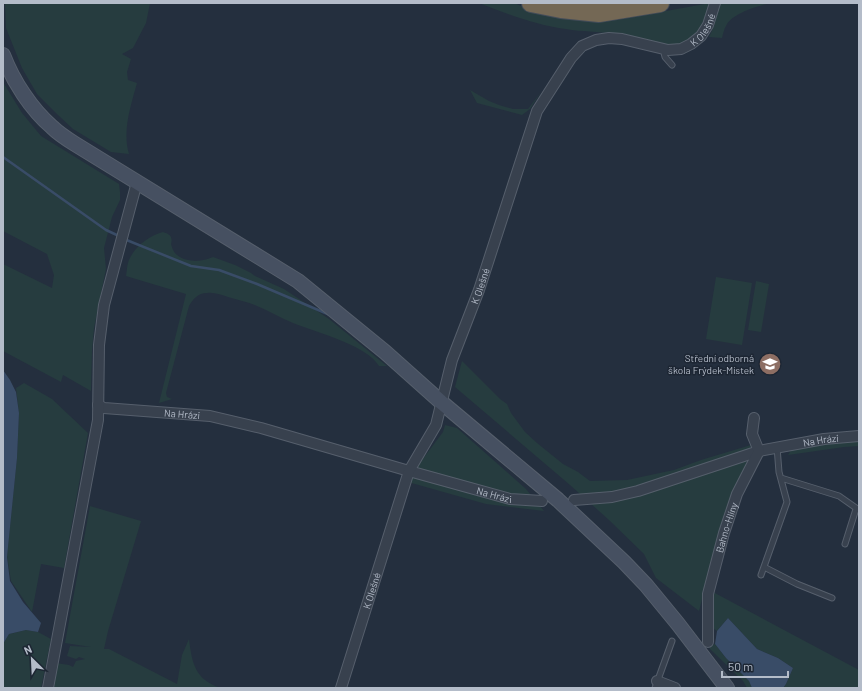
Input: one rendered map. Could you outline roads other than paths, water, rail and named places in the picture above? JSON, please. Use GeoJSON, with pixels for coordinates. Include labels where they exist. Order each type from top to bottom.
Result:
{"type":"FeatureCollection","features":[{"type":"Feature","properties":{"kind":"highway"},"geometry":{"type":"LineString","coordinates":[[530,3],[560,10],[599,13],[660,3]]}},
{"type":"Feature","properties":{"kind":"street","name":"K Olešné"},"geometry":{"type":"LineString","coordinates":[[341,688],[409,471],[436,425],[452,360],[478,290],[537,110],[576,52],[589,42],[603,38],[615,38],[663,49],[675,50],[686,47],[701,36],[708,25],[715,3]]}},
{"type":"Feature","properties":{"kind":"street"},"geometry":{"type":"LineString","coordinates":[[3,55],[16,81],[31,104],[52,127],[75,144],[298,282],[385,352],[441,402],[558,500],[624,562],[646,585],[678,624],[724,687]]}},
{"type":"Feature","properties":{"kind":"street"},"geometry":{"type":"LineString","coordinates":[[48,688],[98,420],[99,345],[103,312],[137,182]]}},
{"type":"Feature","properties":{"kind":"street","name":"Na Hrázi"},"geometry":{"type":"LineString","coordinates":[[98,405],[104,408],[210,416],[261,428],[510,499],[542,500]]}},
{"type":"Feature","properties":{"kind":"street"},"geometry":{"type":"LineString","coordinates":[[754,418],[752,434],[759,451]]}},
{"type":"Feature","properties":{"kind":"street","name":"Na Hrázi"},"geometry":{"type":"LineString","coordinates":[[574,500],[612,497],[638,491],[759,451],[824,439],[859,436]]}},
{"type":"Feature","properties":{"kind":"street","name":"Bahno-Hlíny"},"geometry":{"type":"LineString","coordinates":[[708,642],[708,594],[724,533],[737,494],[759,451]]}},
{"type":"Feature","properties":{"kind":"street"},"geometry":{"type":"LineString","coordinates":[[656,685],[675,688]]}},
{"type":"Feature","properties":{"kind":"lane"},"geometry":{"type":"LineString","coordinates":[[663,49],[665,57],[672,65]]}},
{"type":"Feature","properties":{"kind":"lane"},"geometry":{"type":"LineString","coordinates":[[761,575],[787,502],[781,478],[777,447]]}},
{"type":"Feature","properties":{"kind":"lane"},"geometry":{"type":"LineString","coordinates":[[781,478],[839,496],[858,509],[845,544]]}},
{"type":"Feature","properties":{"kind":"lane"},"geometry":{"type":"LineString","coordinates":[[764,567],[797,584],[832,598]]}},
{"type":"Feature","properties":{"kind":"lane"},"geometry":{"type":"LineString","coordinates":[[656,685],[672,641]]}},
{"type":"Feature","properties":{"kind":"water"},"geometry":{"type":"Polygon","coordinates":[[[3,370],[16,392],[19,413],[17,458],[7,557],[10,581],[23,602],[41,623],[38,632],[26,630],[9,634],[3,644],[3,370]]]}},
{"type":"Feature","properties":{"kind":"water"},"geometry":{"type":"Polygon","coordinates":[[[728,618],[757,649],[778,658],[793,668],[783,688],[752,688],[749,681],[726,658],[715,644],[717,631],[728,618]]]}},
{"type":"Feature","properties":{"kind":"waterway"},"geometry":{"type":"LineString","coordinates":[[3,157],[106,230],[119,236]]}},
{"type":"Feature","properties":{"kind":"waterway"},"geometry":{"type":"LineString","coordinates":[[124,239],[191,266],[219,270],[257,284],[330,315]]}},
{"type":"Feature","properties":{"kind":"place","name":"Střední odborná škola Frýdek-Místek"},"geometry":{"type":"Point","coordinates":[770,364]}}]}
